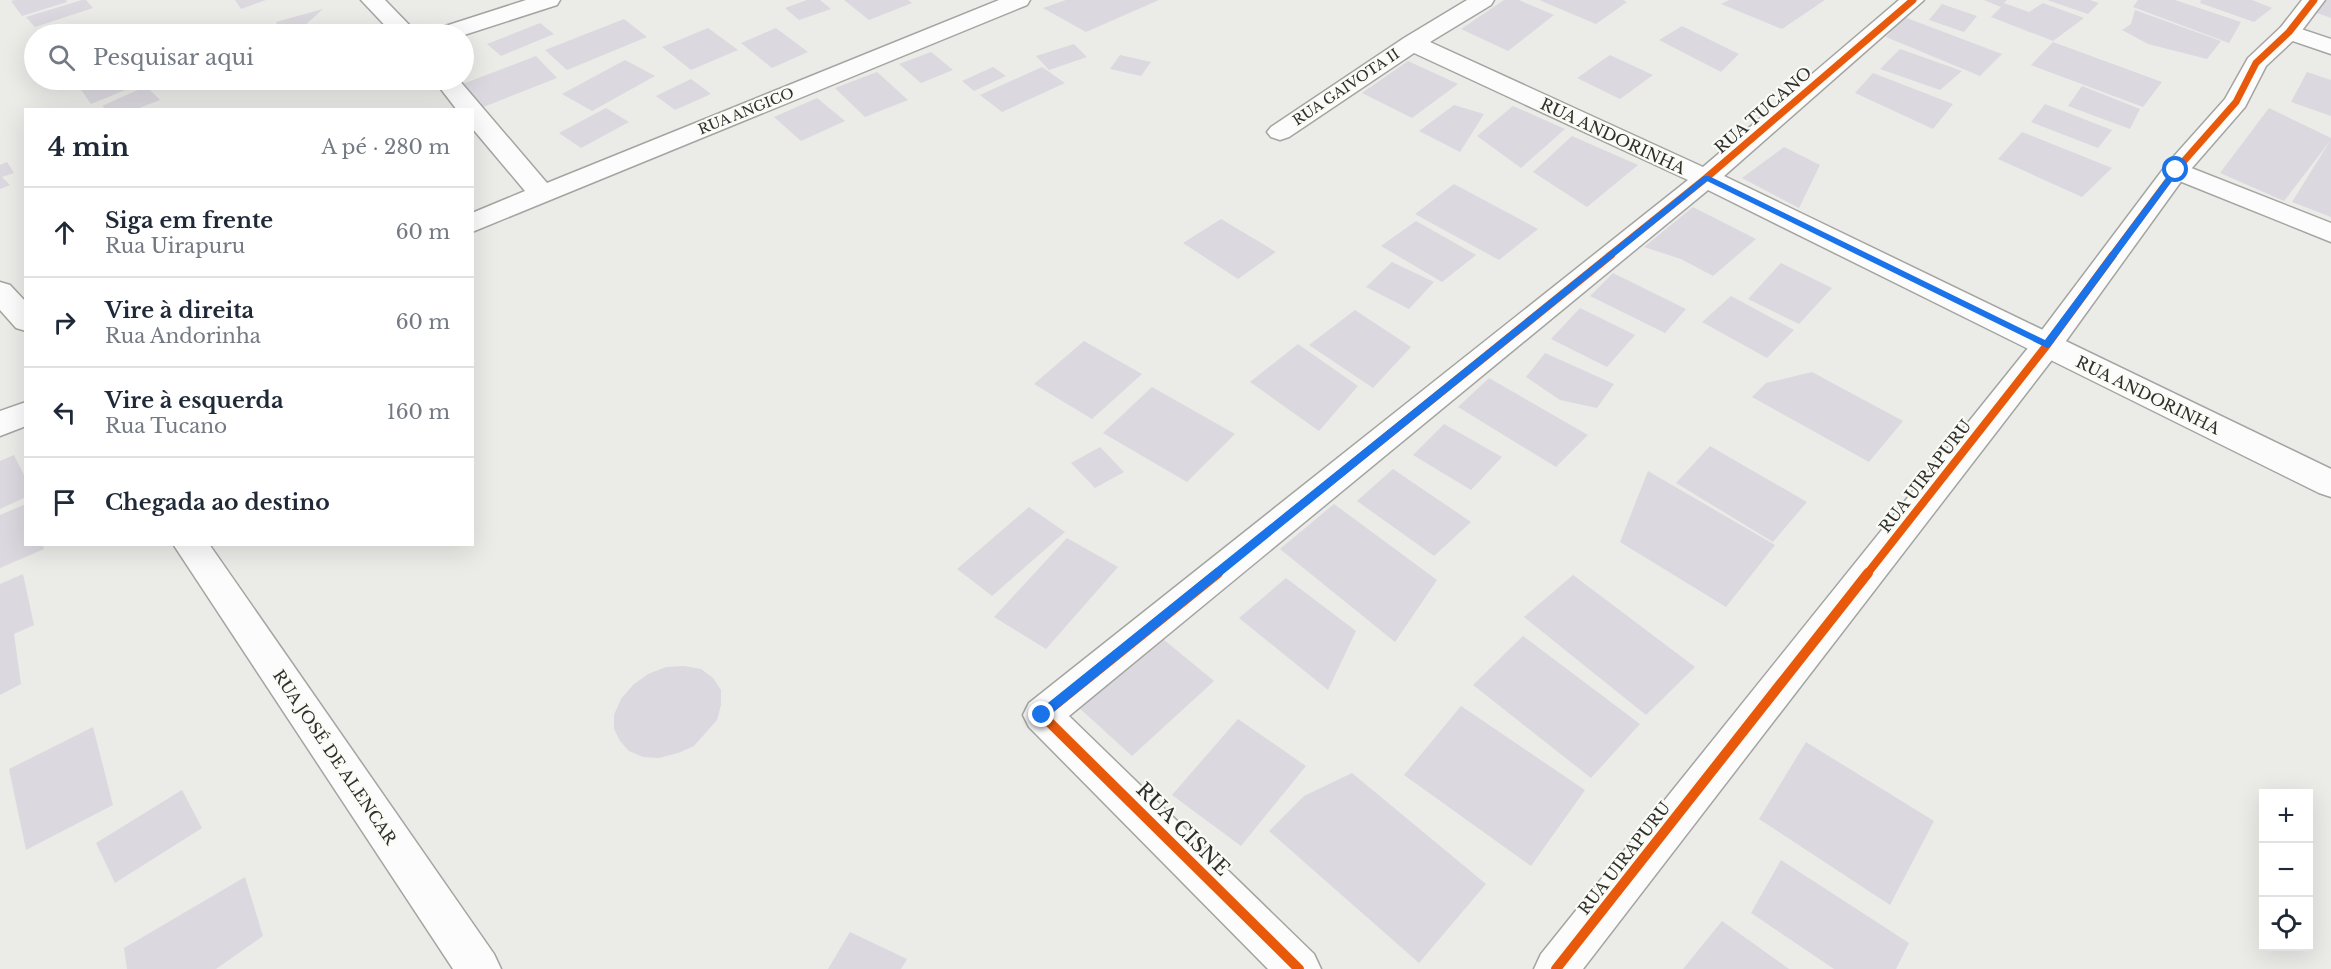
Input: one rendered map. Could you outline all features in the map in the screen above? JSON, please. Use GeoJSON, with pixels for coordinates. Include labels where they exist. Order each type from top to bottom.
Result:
{"type":"FeatureCollection","features":[{"type":"Feature","properties":{"kind":"street"},"geometry":{"type":"LineString","coordinates":[[372,0],[396,24]]}},
{"type":"Feature","properties":{"kind":"street"},"geometry":{"type":"LineString","coordinates":[[474,24],[549,0]]}},
{"type":"Feature","properties":{"kind":"street","name":"RUA ANGICO"},"geometry":{"type":"LineString","coordinates":[[474,222],[1019,0]]}},
{"type":"Feature","properties":{"kind":"street","name":"RUA GAIVOTA II"},"geometry":{"type":"LineString","coordinates":[[1280,132],[1412,43],[1483,0]]}},
{"type":"Feature","properties":{"kind":"street","name":"RUA TUCANO"},"geometry":{"type":"LineString","coordinates":[[1042,715],[1707,178],[1913,0]]}},
{"type":"Feature","properties":{"kind":"street","name":"RUA UIRAPURU"},"geometry":{"type":"LineString","coordinates":[[1556,969],[2047,345],[2176,170],[2236,102],[2256,63],[2289,32],[2314,0]]}},
{"type":"Feature","properties":{"kind":"street"},"geometry":{"type":"LineString","coordinates":[[2289,32],[2331,47]]}},
{"type":"Feature","properties":{"kind":"street","name":"RUA ANDORINHA"},"geometry":{"type":"LineString","coordinates":[[1412,43],[1707,178],[2331,484]]}},
{"type":"Feature","properties":{"kind":"street"},"geometry":{"type":"LineString","coordinates":[[455,90],[470,108]]}},
{"type":"Feature","properties":{"kind":"street"},"geometry":{"type":"LineString","coordinates":[[474,112],[542,194]]}},
{"type":"Feature","properties":{"kind":"street"},"geometry":{"type":"LineString","coordinates":[[2176,170],[2331,233]]}},
{"type":"Feature","properties":{"kind":"street"},"geometry":{"type":"LineString","coordinates":[[0,292],[24,319]]}},
{"type":"Feature","properties":{"kind":"street"},"geometry":{"type":"LineString","coordinates":[[0,424],[24,413]]}},
{"type":"Feature","properties":{"kind":"street","name":"RUA JOSÉ DE ALENCAR"},"geometry":{"type":"LineString","coordinates":[[191,546],[479,969]]}},
{"type":"Feature","properties":{"kind":"street","name":"RUA CISNE"},"geometry":{"type":"LineString","coordinates":[[1042,715],[1299,969]]}},
{"type":"Feature","properties":{"kind":"building"},"geometry":{"type":"Polygon","coordinates":[[[66,0],[67,2],[22,16],[11,1],[66,0]]]}},
{"type":"Feature","properties":{"kind":"building"},"geometry":{"type":"Polygon","coordinates":[[[82,0],[86,0],[93,8],[44,24],[32,24],[26,17],[82,0]]]}},
{"type":"Feature","properties":{"kind":"building"},"geometry":{"type":"Polygon","coordinates":[[[235,0],[266,0],[241,9],[235,0]]]}},
{"type":"Feature","properties":{"kind":"building"},"geometry":{"type":"Polygon","coordinates":[[[807,0],[820,0],[831,9],[799,20],[785,8],[807,0]]]}},
{"type":"Feature","properties":{"kind":"building"},"geometry":{"type":"Polygon","coordinates":[[[844,0],[908,0],[912,3],[869,20],[844,0]]]}},
{"type":"Feature","properties":{"kind":"building"},"geometry":{"type":"Polygon","coordinates":[[[1066,0],[1159,0],[1086,32],[1043,8],[1066,0]]]}},
{"type":"Feature","properties":{"kind":"building"},"geometry":{"type":"Polygon","coordinates":[[[1504,0],[1519,0],[1554,15],[1508,51],[1461,29],[1504,0]]]}},
{"type":"Feature","properties":{"kind":"building"},"geometry":{"type":"Polygon","coordinates":[[[1539,0],[1623,0],[1627,2],[1596,24],[1539,0]]]}},
{"type":"Feature","properties":{"kind":"building"},"geometry":{"type":"Polygon","coordinates":[[[1729,0],[1825,0],[1782,29],[1721,4],[1729,0]]]}},
{"type":"Feature","properties":{"kind":"building"},"geometry":{"type":"Polygon","coordinates":[[[1984,0],[2007,0],[2004,3],[2029,12],[2043,3],[2084,18],[2053,41],[1991,17],[2001,7],[1984,0]]]}},
{"type":"Feature","properties":{"kind":"building"},"geometry":{"type":"Polygon","coordinates":[[[2047,0],[2090,0],[2099,3],[2088,14],[2047,0]]]}},
{"type":"Feature","properties":{"kind":"building"},"geometry":{"type":"Polygon","coordinates":[[[2138,0],[2175,0],[2241,22],[2229,43],[2133,7],[2138,0]]]}},
{"type":"Feature","properties":{"kind":"building"},"geometry":{"type":"Polygon","coordinates":[[[2201,0],[2252,0],[2272,8],[2254,22],[2200,3],[2201,0]]]}},
{"type":"Feature","properties":{"kind":"building"},"geometry":{"type":"Polygon","coordinates":[[[2327,0],[2331,0],[2331,18],[2317,13],[2327,0]]]}},
{"type":"Feature","properties":{"kind":"building"},"geometry":{"type":"Polygon","coordinates":[[[1942,4],[1977,16],[1964,32],[1929,20],[1942,4]]]}},
{"type":"Feature","properties":{"kind":"building"},"geometry":{"type":"Polygon","coordinates":[[[323,9],[306,24],[277,24],[276,22],[323,9]]]}},
{"type":"Feature","properties":{"kind":"building"},"geometry":{"type":"Polygon","coordinates":[[[2135,10],[2221,41],[2207,59],[2148,44],[2122,30],[2131,24],[2135,10]]]}},
{"type":"Feature","properties":{"kind":"building"},"geometry":{"type":"Polygon","coordinates":[[[1904,17],[2002,54],[1980,76],[1886,37],[1904,17]]]}},
{"type":"Feature","properties":{"kind":"building"},"geometry":{"type":"Polygon","coordinates":[[[624,19],[647,37],[567,70],[545,50],[624,19]]]}},
{"type":"Feature","properties":{"kind":"building"},"geometry":{"type":"Polygon","coordinates":[[[540,23],[554,34],[501,56],[487,44],[540,23]]]}},
{"type":"Feature","properties":{"kind":"building"},"geometry":{"type":"Polygon","coordinates":[[[1682,26],[1739,54],[1721,72],[1659,40],[1682,26]]]}},
{"type":"Feature","properties":{"kind":"building"},"geometry":{"type":"Polygon","coordinates":[[[708,28],[738,50],[691,70],[662,47],[708,28]]]}},
{"type":"Feature","properties":{"kind":"building"},"geometry":{"type":"Polygon","coordinates":[[[776,28],[808,52],[772,68],[741,43],[776,28]]]}},
{"type":"Feature","properties":{"kind":"building"},"geometry":{"type":"Polygon","coordinates":[[[2053,42],[2162,82],[2143,107],[2031,65],[2053,42]]]}},
{"type":"Feature","properties":{"kind":"building"},"geometry":{"type":"Polygon","coordinates":[[[1074,44],[1087,57],[1049,70],[1036,56],[1074,44]]]}},
{"type":"Feature","properties":{"kind":"building"},"geometry":{"type":"Polygon","coordinates":[[[1900,49],[1962,71],[1940,90],[1880,69],[1900,49]]]}},
{"type":"Feature","properties":{"kind":"building"},"geometry":{"type":"Polygon","coordinates":[[[931,52],[953,70],[921,83],[899,64],[931,52]]]}},
{"type":"Feature","properties":{"kind":"building"},"geometry":{"type":"Polygon","coordinates":[[[1120,55],[1151,62],[1141,76],[1110,69],[1120,55]]]}},
{"type":"Feature","properties":{"kind":"building"},"geometry":{"type":"Polygon","coordinates":[[[1610,55],[1653,75],[1620,99],[1577,78],[1610,55]]]}},
{"type":"Feature","properties":{"kind":"building"},"geometry":{"type":"Polygon","coordinates":[[[536,56],[557,78],[481,108],[465,90],[474,90],[474,80],[536,56]]]}},
{"type":"Feature","properties":{"kind":"building"},"geometry":{"type":"Polygon","coordinates":[[[625,60],[655,76],[592,111],[562,94],[625,60]]]}},
{"type":"Feature","properties":{"kind":"building"},"geometry":{"type":"Polygon","coordinates":[[[1408,61],[1458,84],[1412,118],[1362,93],[1408,61]]]}},
{"type":"Feature","properties":{"kind":"building"},"geometry":{"type":"Polygon","coordinates":[[[993,67],[1006,76],[974,91],[962,81],[993,67]]]}},
{"type":"Feature","properties":{"kind":"building"},"geometry":{"type":"Polygon","coordinates":[[[1042,67],[1065,83],[1002,112],[980,95],[1042,67]]]}},
{"type":"Feature","properties":{"kind":"building"},"geometry":{"type":"Polygon","coordinates":[[[877,72],[908,100],[865,117],[835,88],[877,72]]]}},
{"type":"Feature","properties":{"kind":"building"},"geometry":{"type":"Polygon","coordinates":[[[2307,72],[2331,80],[2331,116],[2291,102],[2307,72]]]}},
{"type":"Feature","properties":{"kind":"building"},"geometry":{"type":"Polygon","coordinates":[[[1873,73],[1953,104],[1933,129],[1855,93],[1873,73]]]}},
{"type":"Feature","properties":{"kind":"building"},"geometry":{"type":"Polygon","coordinates":[[[691,79],[711,94],[675,110],[656,96],[691,79]]]}},
{"type":"Feature","properties":{"kind":"building"},"geometry":{"type":"Polygon","coordinates":[[[2082,86],[2140,109],[2130,129],[2068,106],[2082,86]]]}},
{"type":"Feature","properties":{"kind":"building"},"geometry":{"type":"Polygon","coordinates":[[[81,90],[125,90],[91,104],[81,90]]]}},
{"type":"Feature","properties":{"kind":"building"},"geometry":{"type":"Polygon","coordinates":[[[138,90],[150,90],[160,100],[139,108],[104,108],[102,106],[138,90]]]}},
{"type":"Feature","properties":{"kind":"building"},"geometry":{"type":"Polygon","coordinates":[[[817,98],[845,121],[801,141],[774,117],[817,98]]]}},
{"type":"Feature","properties":{"kind":"building"},"geometry":{"type":"Polygon","coordinates":[[[2045,104],[2112,130],[2098,148],[2031,122],[2045,104]]]}},
{"type":"Feature","properties":{"kind":"building"},"geometry":{"type":"Polygon","coordinates":[[[1454,105],[1484,114],[1460,152],[1419,131],[1454,105]]]}},
{"type":"Feature","properties":{"kind":"building"},"geometry":{"type":"Polygon","coordinates":[[[1513,106],[1565,129],[1521,168],[1477,136],[1513,106]]]}},
{"type":"Feature","properties":{"kind":"building"},"geometry":{"type":"Polygon","coordinates":[[[606,108],[629,122],[581,148],[559,133],[606,108]]]}},
{"type":"Feature","properties":{"kind":"building"},"geometry":{"type":"Polygon","coordinates":[[[2269,108],[2331,138],[2331,217],[2292,202],[2330,141],[2284,201],[2220,173],[2269,108]]]}},
{"type":"Feature","properties":{"kind":"building"},"geometry":{"type":"Polygon","coordinates":[[[2022,132],[2112,168],[2082,197],[1998,159],[2022,132]]]}},
{"type":"Feature","properties":{"kind":"building"},"geometry":{"type":"Polygon","coordinates":[[[1572,136],[1638,165],[1587,207],[1533,172],[1572,136]]]}},
{"type":"Feature","properties":{"kind":"building"},"geometry":{"type":"Polygon","coordinates":[[[1784,147],[1820,165],[1799,208],[1742,178],[1784,147]]]}},
{"type":"Feature","properties":{"kind":"building"},"geometry":{"type":"Polygon","coordinates":[[[7,162],[14,173],[2,177],[10,185],[0,189],[0,165],[7,162]]]}},
{"type":"Feature","properties":{"kind":"building"},"geometry":{"type":"Polygon","coordinates":[[[1454,184],[1538,229],[1499,260],[1415,214],[1454,184]]]}},
{"type":"Feature","properties":{"kind":"building"},"geometry":{"type":"Polygon","coordinates":[[[1693,207],[1756,239],[1713,276],[1681,259],[1644,247],[1693,207]]]}},
{"type":"Feature","properties":{"kind":"building"},"geometry":{"type":"Polygon","coordinates":[[[1221,219],[1276,252],[1238,279],[1183,243],[1221,219]]]}},
{"type":"Feature","properties":{"kind":"building"},"geometry":{"type":"Polygon","coordinates":[[[1416,221],[1476,255],[1442,282],[1381,246],[1416,221]]]}},
{"type":"Feature","properties":{"kind":"building"},"geometry":{"type":"Polygon","coordinates":[[[1392,262],[1434,282],[1409,309],[1366,287],[1392,262]]]}},
{"type":"Feature","properties":{"kind":"building"},"geometry":{"type":"Polygon","coordinates":[[[1781,263],[1832,288],[1799,324],[1748,299],[1781,263]]]}},
{"type":"Feature","properties":{"kind":"building"},"geometry":{"type":"Polygon","coordinates":[[[1613,273],[1686,309],[1665,333],[1590,296],[1613,273]]]}},
{"type":"Feature","properties":{"kind":"building"},"geometry":{"type":"Polygon","coordinates":[[[1731,296],[1794,330],[1767,358],[1702,322],[1731,296]]]}},
{"type":"Feature","properties":{"kind":"building"},"geometry":{"type":"Polygon","coordinates":[[[1580,308],[1635,335],[1607,367],[1551,339],[1580,308]]]}},
{"type":"Feature","properties":{"kind":"building"},"geometry":{"type":"Polygon","coordinates":[[[1355,310],[1411,347],[1373,388],[1309,345],[1355,310]]]}},
{"type":"Feature","properties":{"kind":"building"},"geometry":{"type":"Polygon","coordinates":[[[1084,341],[1142,374],[1092,419],[1034,384],[1084,341]]]}},
{"type":"Feature","properties":{"kind":"building"},"geometry":{"type":"Polygon","coordinates":[[[1298,344],[1358,386],[1319,431],[1250,382],[1298,344]]]}},
{"type":"Feature","properties":{"kind":"building"},"geometry":{"type":"Polygon","coordinates":[[[1545,353],[1614,384],[1597,408],[1560,400],[1526,377],[1545,353]]]}},
{"type":"Feature","properties":{"kind":"building"},"geometry":{"type":"Polygon","coordinates":[[[1812,372],[1903,421],[1869,462],[1752,397],[1766,383],[1812,372]]]}},
{"type":"Feature","properties":{"kind":"building"},"geometry":{"type":"Polygon","coordinates":[[[1489,378],[1588,435],[1556,467],[1458,407],[1489,378]]]}},
{"type":"Feature","properties":{"kind":"building"},"geometry":{"type":"Polygon","coordinates":[[[1152,387],[1235,434],[1187,482],[1103,433],[1152,387]]]}},
{"type":"Feature","properties":{"kind":"building"},"geometry":{"type":"Polygon","coordinates":[[[1444,424],[1502,457],[1471,490],[1413,455],[1444,424]]]}},
{"type":"Feature","properties":{"kind":"building"},"geometry":{"type":"Polygon","coordinates":[[[1710,446],[1807,502],[1773,542],[1676,483],[1710,446]]]}},
{"type":"Feature","properties":{"kind":"building"},"geometry":{"type":"Polygon","coordinates":[[[1100,447],[1124,472],[1095,488],[1071,463],[1100,447]]]}},
{"type":"Feature","properties":{"kind":"building"},"geometry":{"type":"Polygon","coordinates":[[[14,455],[24,475],[24,498],[0,509],[0,461],[14,455]]]}},
{"type":"Feature","properties":{"kind":"building"},"geometry":{"type":"Polygon","coordinates":[[[1393,469],[1471,522],[1434,556],[1357,501],[1393,469]]]}},
{"type":"Feature","properties":{"kind":"building"},"geometry":{"type":"Polygon","coordinates":[[[1648,471],[1775,545],[1726,607],[1620,542],[1648,471]]]}},
{"type":"Feature","properties":{"kind":"building"},"geometry":{"type":"Polygon","coordinates":[[[1334,504],[1437,580],[1395,642],[1280,549],[1334,504]]]}},
{"type":"Feature","properties":{"kind":"building"},"geometry":{"type":"Polygon","coordinates":[[[24,505],[24,546],[43,546],[44,549],[0,568],[0,515],[24,505]]]}},
{"type":"Feature","properties":{"kind":"building"},"geometry":{"type":"Polygon","coordinates":[[[1029,507],[1065,532],[992,596],[957,569],[1029,507]]]}},
{"type":"Feature","properties":{"kind":"building"},"geometry":{"type":"Polygon","coordinates":[[[1067,538],[1118,567],[1046,649],[994,617],[1067,538]]]}},
{"type":"Feature","properties":{"kind":"building"},"geometry":{"type":"Polygon","coordinates":[[[23,574],[34,625],[14,634],[21,684],[0,695],[0,584],[23,574]]]}},
{"type":"Feature","properties":{"kind":"building"},"geometry":{"type":"Polygon","coordinates":[[[1573,575],[1695,667],[1646,715],[1524,617],[1573,575]]]}},
{"type":"Feature","properties":{"kind":"building"},"geometry":{"type":"Polygon","coordinates":[[[1286,578],[1356,631],[1328,690],[1239,618],[1286,578]]]}},
{"type":"Feature","properties":{"kind":"building"},"geometry":{"type":"Polygon","coordinates":[[[1158,635],[1214,681],[1132,756],[1076,705],[1158,635]]]}},
{"type":"Feature","properties":{"kind":"building"},"geometry":{"type":"Polygon","coordinates":[[[1523,636],[1640,724],[1591,778],[1473,685],[1523,636]]]}},
{"type":"Feature","properties":{"kind":"building"},"geometry":{"type":"Polygon","coordinates":[[[684,666],[701,669],[713,678],[721,690],[721,705],[717,720],[694,746],[678,753],[659,758],[643,757],[629,751],[620,741],[614,729],[614,715],[621,699],[633,685],[648,674],[666,667],[684,666]]]}},
{"type":"Feature","properties":{"kind":"building"},"geometry":{"type":"Polygon","coordinates":[[[1461,706],[1585,790],[1531,866],[1404,775],[1461,706]]]}},
{"type":"Feature","properties":{"kind":"building"},"geometry":{"type":"Polygon","coordinates":[[[1238,719],[1306,766],[1241,846],[1172,795],[1238,719]]]}},
{"type":"Feature","properties":{"kind":"building"},"geometry":{"type":"Polygon","coordinates":[[[93,727],[113,805],[26,850],[9,769],[93,727]]]}},
{"type":"Feature","properties":{"kind":"building"},"geometry":{"type":"Polygon","coordinates":[[[1806,742],[1934,821],[1890,905],[1759,819],[1806,742]]]}},
{"type":"Feature","properties":{"kind":"building"},"geometry":{"type":"Polygon","coordinates":[[[1352,773],[1486,884],[1419,963],[1269,831],[1304,796],[1352,773]]]}},
{"type":"Feature","properties":{"kind":"building"},"geometry":{"type":"Polygon","coordinates":[[[182,790],[202,828],[115,883],[96,843],[182,790]]]}},
{"type":"Feature","properties":{"kind":"building"},"geometry":{"type":"Polygon","coordinates":[[[1781,860],[1909,943],[1896,969],[1834,969],[1751,913],[1781,860]]]}},
{"type":"Feature","properties":{"kind":"building"},"geometry":{"type":"Polygon","coordinates":[[[245,877],[263,936],[216,969],[127,969],[124,948],[245,877]]]}},
{"type":"Feature","properties":{"kind":"building"},"geometry":{"type":"Polygon","coordinates":[[[1722,921],[1789,969],[1683,969],[1722,921]]]}},
{"type":"Feature","properties":{"kind":"building"},"geometry":{"type":"Polygon","coordinates":[[[850,932],[907,959],[901,969],[828,969],[850,932]]]}},
{"type":"Feature","properties":{"kind":"cycle path"},"geometry":{"type":"LineString","coordinates":[[1299,969],[1042,715],[1706,178],[1913,0]]}},
{"type":"Feature","properties":{"kind":"cycle path"},"geometry":{"type":"LineString","coordinates":[[1556,969],[2047,345],[2176,170],[2236,102],[2256,63],[2289,32],[2314,0]]}},
{"type":"Feature","properties":{"kind":"route"},"geometry":{"type":"LineString","coordinates":[[1042,715],[1707,178],[2047,345],[2176,170]]}}]}
